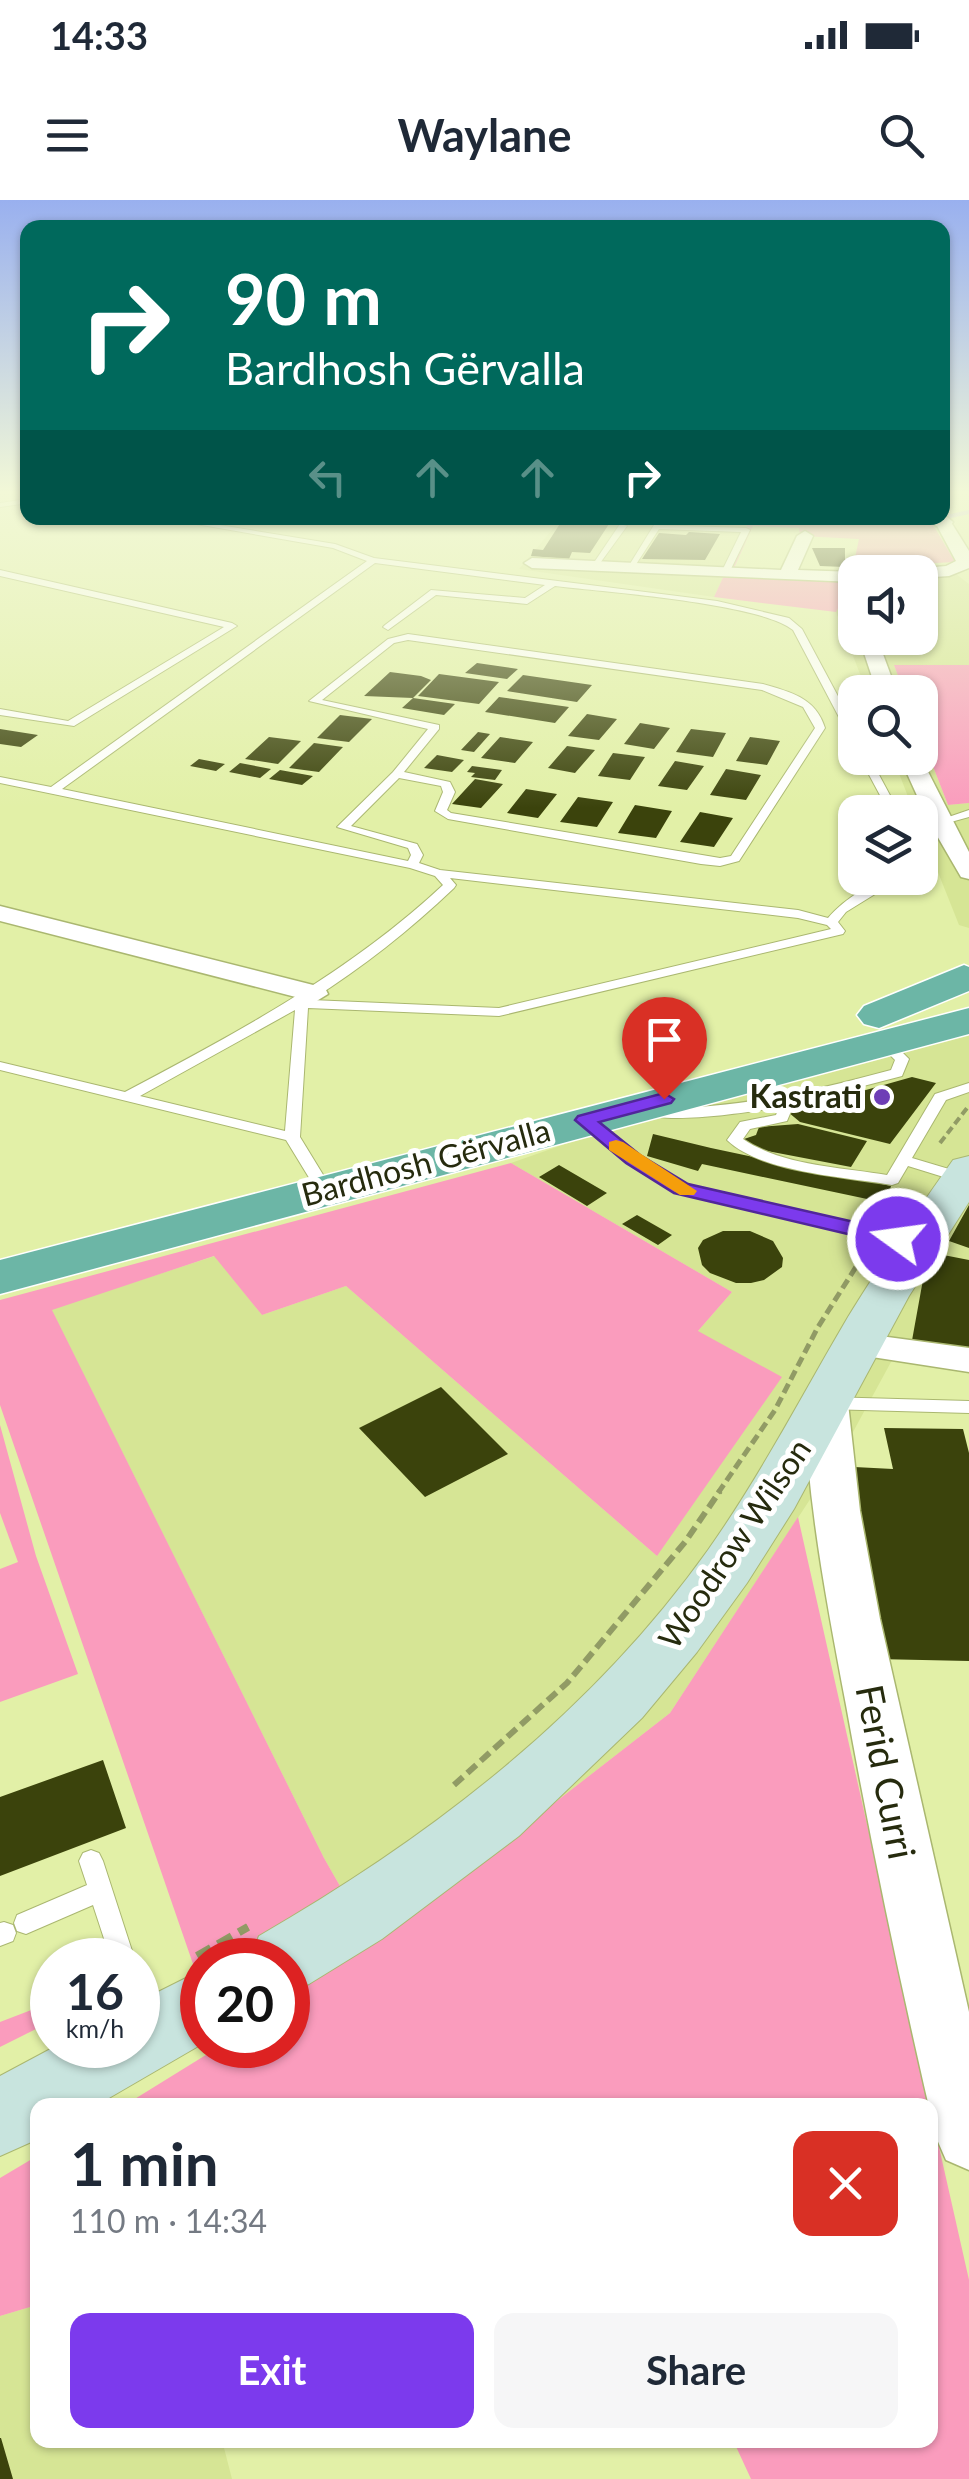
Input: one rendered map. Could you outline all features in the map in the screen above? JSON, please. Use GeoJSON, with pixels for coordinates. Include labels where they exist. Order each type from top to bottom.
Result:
{"type":"FeatureCollection","features":[{"type":"Feature","properties":{"kind":"highway","name":"Bardhosh Gërvalla"},"geometry":{"type":"LineString","coordinates":[[0,1277],[308,1164],[606,1114],[884,1042],[968,989]]}},
{"type":"Feature","properties":{"kind":"highway","name":"Bardhosh Gërvalla"},"geometry":{"type":"LineString","coordinates":[[0,1245],[968,989]]}},
{"type":"Feature","properties":{"kind":"main road","name":"Woodrow Wilson"},"geometry":{"type":"LineString","coordinates":[[277,1938],[434,1867],[528,1793],[669,1648],[773,1497],[858,1345],[898,1239],[952,1171]]}},
{"type":"Feature","properties":{"kind":"main road"},"geometry":{"type":"LineString","coordinates":[[30,2098],[76,2068]]}},
{"type":"Feature","properties":{"kind":"main road"},"geometry":{"type":"LineString","coordinates":[[0,2118],[30,2098]]}},
{"type":"Feature","properties":{"kind":"street"},"geometry":{"type":"LineString","coordinates":[[919,775],[969,872]]}},
{"type":"Feature","properties":{"kind":"street"},"geometry":{"type":"LineString","coordinates":[[0,913],[308,999]]}},
{"type":"Feature","properties":{"kind":"street"},"geometry":{"type":"LineString","coordinates":[[858,1345],[969,1360]]}},
{"type":"Feature","properties":{"kind":"street","name":"Ferid Curri"},"geometry":{"type":"LineString","coordinates":[[826,1403],[828,1457],[857,1631],[952,2002],[966,2112]]}},
{"type":"Feature","properties":{"kind":"lane"},"geometry":{"type":"LineString","coordinates":[[0,712],[70,724],[232,626],[98,595]]}},
{"type":"Feature","properties":{"kind":"lane"},"geometry":{"type":"LineString","coordinates":[[54,790],[324,595]]}},
{"type":"Feature","properties":{"kind":"lane"},"geometry":{"type":"LineString","coordinates":[[388,626],[427,595]]}},
{"type":"Feature","properties":{"kind":"lane"},"geometry":{"type":"LineString","coordinates":[[469,595],[527,601],[535,595]]}},
{"type":"Feature","properties":{"kind":"lane"},"geometry":{"type":"LineString","coordinates":[[653,595],[717,604],[786,620],[796,628],[838,706]]}},
{"type":"Feature","properties":{"kind":"lane"},"geometry":{"type":"LineString","coordinates":[[397,774],[446,784],[449,792],[441,810],[448,816],[720,862],[735,858],[744,847],[820,728],[816,712],[805,702],[762,688],[408,637],[391,641],[314,701],[435,728],[397,774],[343,827],[414,846],[417,855],[412,865]]}},
{"type":"Feature","properties":{"kind":"lane"},"geometry":{"type":"LineString","coordinates":[[0,780],[439,873],[798,914],[831,922],[839,931],[499,1012],[308,999]]}},
{"type":"Feature","properties":{"kind":"lane"},"geometry":{"type":"LineString","coordinates":[[940,822],[969,813]]}},
{"type":"Feature","properties":{"kind":"lane"},"geometry":{"type":"LineString","coordinates":[[439,873],[450,885]]}},
{"type":"Feature","properties":{"kind":"lane"},"geometry":{"type":"LineString","coordinates":[[126,1097],[308,999],[415,920],[463,874]]}},
{"type":"Feature","properties":{"kind":"lane"},"geometry":{"type":"LineString","coordinates":[[831,922],[867,895]]}},
{"type":"Feature","properties":{"kind":"lane"},"geometry":{"type":"LineString","coordinates":[[0,1066],[126,1097],[308,1164],[308,999]]}},
{"type":"Feature","properties":{"kind":"lane"},"geometry":{"type":"LineString","coordinates":[[606,1114],[681,1114],[788,1104],[897,1073],[902,1059],[884,1042]]}},
{"type":"Feature","properties":{"kind":"lane"},"geometry":{"type":"LineString","coordinates":[[788,1104],[782,1118],[745,1125],[736,1140],[749,1151],[892,1180],[940,1098],[969,1087]]}},
{"type":"Feature","properties":{"kind":"lane"},"geometry":{"type":"LineString","coordinates":[[606,1114],[633,1159],[681,1189],[898,1239]]}},
{"type":"Feature","properties":{"kind":"lane"},"geometry":{"type":"LineString","coordinates":[[902,1160],[952,1171]]}},
{"type":"Feature","properties":{"kind":"lane"},"geometry":{"type":"LineString","coordinates":[[826,1403],[969,1407]]}},
{"type":"Feature","properties":{"kind":"lane"},"geometry":{"type":"LineString","coordinates":[[91,1861],[117,1938]]}},
{"type":"Feature","properties":{"kind":"lane"},"geometry":{"type":"LineString","coordinates":[[10,1931],[101,1890]]}},
{"type":"Feature","properties":{"kind":"path"},"geometry":{"type":"LineString","coordinates":[[451,1788],[567,1683],[685,1542],[775,1410],[818,1326],[898,1239],[952,1171],[969,1106]]}},
{"type":"Feature","properties":{"kind":"shaded area"},"geometry":{"type":"Polygon","coordinates":[[[838,595],[836,612],[714,597],[838,595]]]}},
{"type":"Feature","properties":{"kind":"shaded area"},"geometry":{"type":"Polygon","coordinates":[[[938,595],[969,595],[969,665],[894,665],[898,675],[860,675],[853,655],[938,655],[938,595]]]}},
{"type":"Feature","properties":{"kind":"shaded area"},"geometry":{"type":"Polygon","coordinates":[[[894,665],[969,665],[969,803],[948,805],[936,775],[938,675],[898,675],[894,665]]]}},
{"type":"Feature","properties":{"kind":"shaded area"},"geometry":{"type":"Polygon","coordinates":[[[900,775],[936,775],[948,805],[969,803],[969,928],[959,925],[938,872],[938,795],[907,795],[900,775]]]}},
{"type":"Feature","properties":{"kind":"shaded area"},"geometry":{"type":"Polygon","coordinates":[[[969,1034],[969,1363],[897,1351],[847,1443],[670,1713],[373,1944],[324,1858],[51,1309],[215,1256],[262,1315],[346,1286],[657,1556],[698,1331],[732,1292],[511,1163],[662,1110],[969,1034]]]}},
{"type":"Feature","properties":{"kind":"shaded area"},"geometry":{"type":"Polygon","coordinates":[[[511,1163],[732,1292],[698,1331],[782,1377],[657,1556],[346,1286],[262,1315],[214,1256],[52,1310],[324,1858],[373,1944],[670,1713],[798,1517],[928,2098],[136,2098],[185,2068],[310,2068],[310,1938],[184,1938],[0,1405],[0,1300],[511,1163]]]}},
{"type":"Feature","properties":{"kind":"shaded area"},"geometry":{"type":"Polygon","coordinates":[[[0,1425],[36,1556],[78,1674],[0,1702],[0,1569],[18,1562],[0,1513],[0,1425]]]}},
{"type":"Feature","properties":{"kind":"shaded area"},"geometry":{"type":"Polygon","coordinates":[[[30,2011],[30,2032],[0,2047],[0,2022],[30,2011]]]}},
{"type":"Feature","properties":{"kind":"shaded area"},"geometry":{"type":"Polygon","coordinates":[[[938,2142],[969,2280],[969,2479],[751,2479],[737,2448],[938,2448],[938,2142]]]}},
{"type":"Feature","properties":{"kind":"shaded area"},"geometry":{"type":"Polygon","coordinates":[[[30,2160],[30,2307],[0,2316],[0,2178],[30,2160]]]}},
{"type":"Feature","properties":{"kind":"shaded area"},"geometry":{"type":"Polygon","coordinates":[[[30,2307],[30,2448],[224,2448],[232,2479],[0,2479],[0,2316],[30,2307]]]}},
{"type":"Feature","properties":{"kind":"building"},"geometry":{"type":"Polygon","coordinates":[[[477,663],[518,669],[507,679],[465,673],[477,663]]]}},
{"type":"Feature","properties":{"kind":"building"},"geometry":{"type":"Polygon","coordinates":[[[390,672],[431,680],[413,698],[364,696],[390,672]]]}},
{"type":"Feature","properties":{"kind":"building"},"geometry":{"type":"Polygon","coordinates":[[[439,674],[499,682],[479,704],[418,696],[439,674]]]}},
{"type":"Feature","properties":{"kind":"building"},"geometry":{"type":"Polygon","coordinates":[[[523,675],[592,685],[577,702],[507,691],[523,675]]]}},
{"type":"Feature","properties":{"kind":"building"},"geometry":{"type":"Polygon","coordinates":[[[499,697],[569,707],[555,723],[485,712],[499,697]]]}},
{"type":"Feature","properties":{"kind":"building"},"geometry":{"type":"Polygon","coordinates":[[[413,698],[455,704],[444,715],[402,708],[413,698]]]}},
{"type":"Feature","properties":{"kind":"building"},"geometry":{"type":"Polygon","coordinates":[[[587,714],[617,719],[599,740],[568,736],[587,714]]]}},
{"type":"Feature","properties":{"kind":"building"},"geometry":{"type":"Polygon","coordinates":[[[340,715],[372,719],[349,742],[317,738],[340,715]]]}},
{"type":"Feature","properties":{"kind":"building"},"geometry":{"type":"Polygon","coordinates":[[[640,723],[670,728],[654,749],[624,744],[640,723]]]}},
{"type":"Feature","properties":{"kind":"building"},"geometry":{"type":"Polygon","coordinates":[[[0,729],[38,735],[21,747],[0,744],[0,729]]]}},
{"type":"Feature","properties":{"kind":"building"},"geometry":{"type":"Polygon","coordinates":[[[691,729],[726,733],[713,757],[676,752],[691,729]]]}},
{"type":"Feature","properties":{"kind":"building"},"geometry":{"type":"Polygon","coordinates":[[[478,732],[490,734],[474,752],[461,750],[478,732]]]}},
{"type":"Feature","properties":{"kind":"building"},"geometry":{"type":"Polygon","coordinates":[[[269,737],[301,741],[278,764],[245,759],[269,737]]]}},
{"type":"Feature","properties":{"kind":"building"},"geometry":{"type":"Polygon","coordinates":[[[500,737],[533,742],[515,763],[481,758],[500,737]]]}},
{"type":"Feature","properties":{"kind":"building"},"geometry":{"type":"Polygon","coordinates":[[[750,737],[780,741],[767,765],[736,761],[750,737]]]}},
{"type":"Feature","properties":{"kind":"building"},"geometry":{"type":"Polygon","coordinates":[[[314,743],[343,747],[319,772],[289,768],[314,743]]]}},
{"type":"Feature","properties":{"kind":"building"},"geometry":{"type":"Polygon","coordinates":[[[567,746],[595,750],[575,773],[548,768],[567,746]]]}},
{"type":"Feature","properties":{"kind":"building"},"geometry":{"type":"Polygon","coordinates":[[[613,753],[645,757],[630,780],[598,776],[613,753]]]}},
{"type":"Feature","properties":{"kind":"building"},"geometry":{"type":"Polygon","coordinates":[[[437,755],[464,760],[452,772],[424,768],[437,755]]]}},
{"type":"Feature","properties":{"kind":"building"},"geometry":{"type":"Polygon","coordinates":[[[199,759],[225,764],[216,771],[190,766],[199,759]]]}},
{"type":"Feature","properties":{"kind":"building"},"geometry":{"type":"Polygon","coordinates":[[[675,761],[704,766],[687,790],[658,786],[675,761]]]}},
{"type":"Feature","properties":{"kind":"building"},"geometry":{"type":"Polygon","coordinates":[[[240,763],[271,769],[260,778],[229,772],[240,763]]]}},
{"type":"Feature","properties":{"kind":"building"},"geometry":{"type":"Polygon","coordinates":[[[472,766],[502,770],[495,780],[471,777],[475,773],[467,772],[472,766]]]}},
{"type":"Feature","properties":{"kind":"building"},"geometry":{"type":"Polygon","coordinates":[[[726,769],[761,775],[746,800],[710,795],[726,769]]]}},
{"type":"Feature","properties":{"kind":"building"},"geometry":{"type":"Polygon","coordinates":[[[280,770],[313,776],[302,785],[269,779],[280,770]]]}},
{"type":"Feature","properties":{"kind":"building"},"geometry":{"type":"Polygon","coordinates":[[[475,779],[503,784],[481,808],[452,804],[475,779]]]}},
{"type":"Feature","properties":{"kind":"building"},"geometry":{"type":"Polygon","coordinates":[[[526,789],[557,794],[538,818],[507,813],[526,789]]]}},
{"type":"Feature","properties":{"kind":"building"},"geometry":{"type":"Polygon","coordinates":[[[578,797],[613,802],[597,827],[560,822],[578,797]]]}},
{"type":"Feature","properties":{"kind":"building"},"geometry":{"type":"Polygon","coordinates":[[[635,805],[672,811],[656,838],[618,833],[635,805]]]}},
{"type":"Feature","properties":{"kind":"building"},"geometry":{"type":"Polygon","coordinates":[[[700,812],[733,818],[714,847],[680,842],[700,812]]]}},
{"type":"Feature","properties":{"kind":"building","name":"Kastrati"},"geometry":{"type":"Polygon","coordinates":[[[912,1077],[936,1083],[890,1144],[800,1122],[788,1112],[912,1077]]]}},
{"type":"Feature","properties":{"kind":"building"},"geometry":{"type":"Polygon","coordinates":[[[798,1124],[867,1141],[851,1167],[751,1148],[741,1140],[756,1135],[759,1127],[798,1124]]]}},
{"type":"Feature","properties":{"kind":"building"},"geometry":{"type":"Polygon","coordinates":[[[653,1134],[891,1186],[886,1203],[702,1164],[698,1171],[647,1156],[653,1134]]]}},
{"type":"Feature","properties":{"kind":"building"},"geometry":{"type":"Polygon","coordinates":[[[559,1165],[607,1193],[587,1206],[539,1177],[559,1165]]]}},
{"type":"Feature","properties":{"kind":"building"},"geometry":{"type":"Polygon","coordinates":[[[969,1205],[969,1248],[949,1241],[969,1205]]]}},
{"type":"Feature","properties":{"kind":"building"},"geometry":{"type":"Polygon","coordinates":[[[637,1215],[672,1235],[658,1245],[622,1224],[637,1215]]]}},
{"type":"Feature","properties":{"kind":"building"},"geometry":{"type":"Polygon","coordinates":[[[723,1231],[750,1231],[773,1241],[783,1258],[782,1267],[764,1280],[751,1283],[736,1283],[710,1273],[702,1265],[698,1248],[703,1240],[723,1231]]]}},
{"type":"Feature","properties":{"kind":"building"},"geometry":{"type":"Polygon","coordinates":[[[928,1252],[969,1260],[969,1358],[911,1346],[928,1252]]]}},
{"type":"Feature","properties":{"kind":"building"},"geometry":{"type":"Polygon","coordinates":[[[441,1387],[508,1454],[425,1497],[359,1428],[441,1387]]]}},
{"type":"Feature","properties":{"kind":"building"},"geometry":{"type":"Polygon","coordinates":[[[884,1428],[963,1429],[969,1453],[969,1661],[876,1659],[835,1466],[893,1469],[884,1428]]]}},
{"type":"Feature","properties":{"kind":"building"},"geometry":{"type":"Polygon","coordinates":[[[103,1760],[126,1828],[0,1876],[0,1797],[103,1760]]]}},
{"type":"Feature","properties":{"kind":"building"},"geometry":{"type":"Polygon","coordinates":[[[1,2438],[13,2479],[0,2479],[1,2438]]]}},
{"type":"Feature","properties":{"kind":"slow traffic"},"geometry":{"type":"LineString","coordinates":[[616,1146],[687,1191]]}},
{"type":"Feature","properties":{"kind":"place","name":"Kastrati"},"geometry":{"type":"Point","coordinates":[882,1097]}},
{"type":"Feature","properties":{"kind":"route"},"geometry":{"type":"LineString","coordinates":[[664,1099],[585,1120],[633,1159],[681,1189],[898,1239]]}}]}
